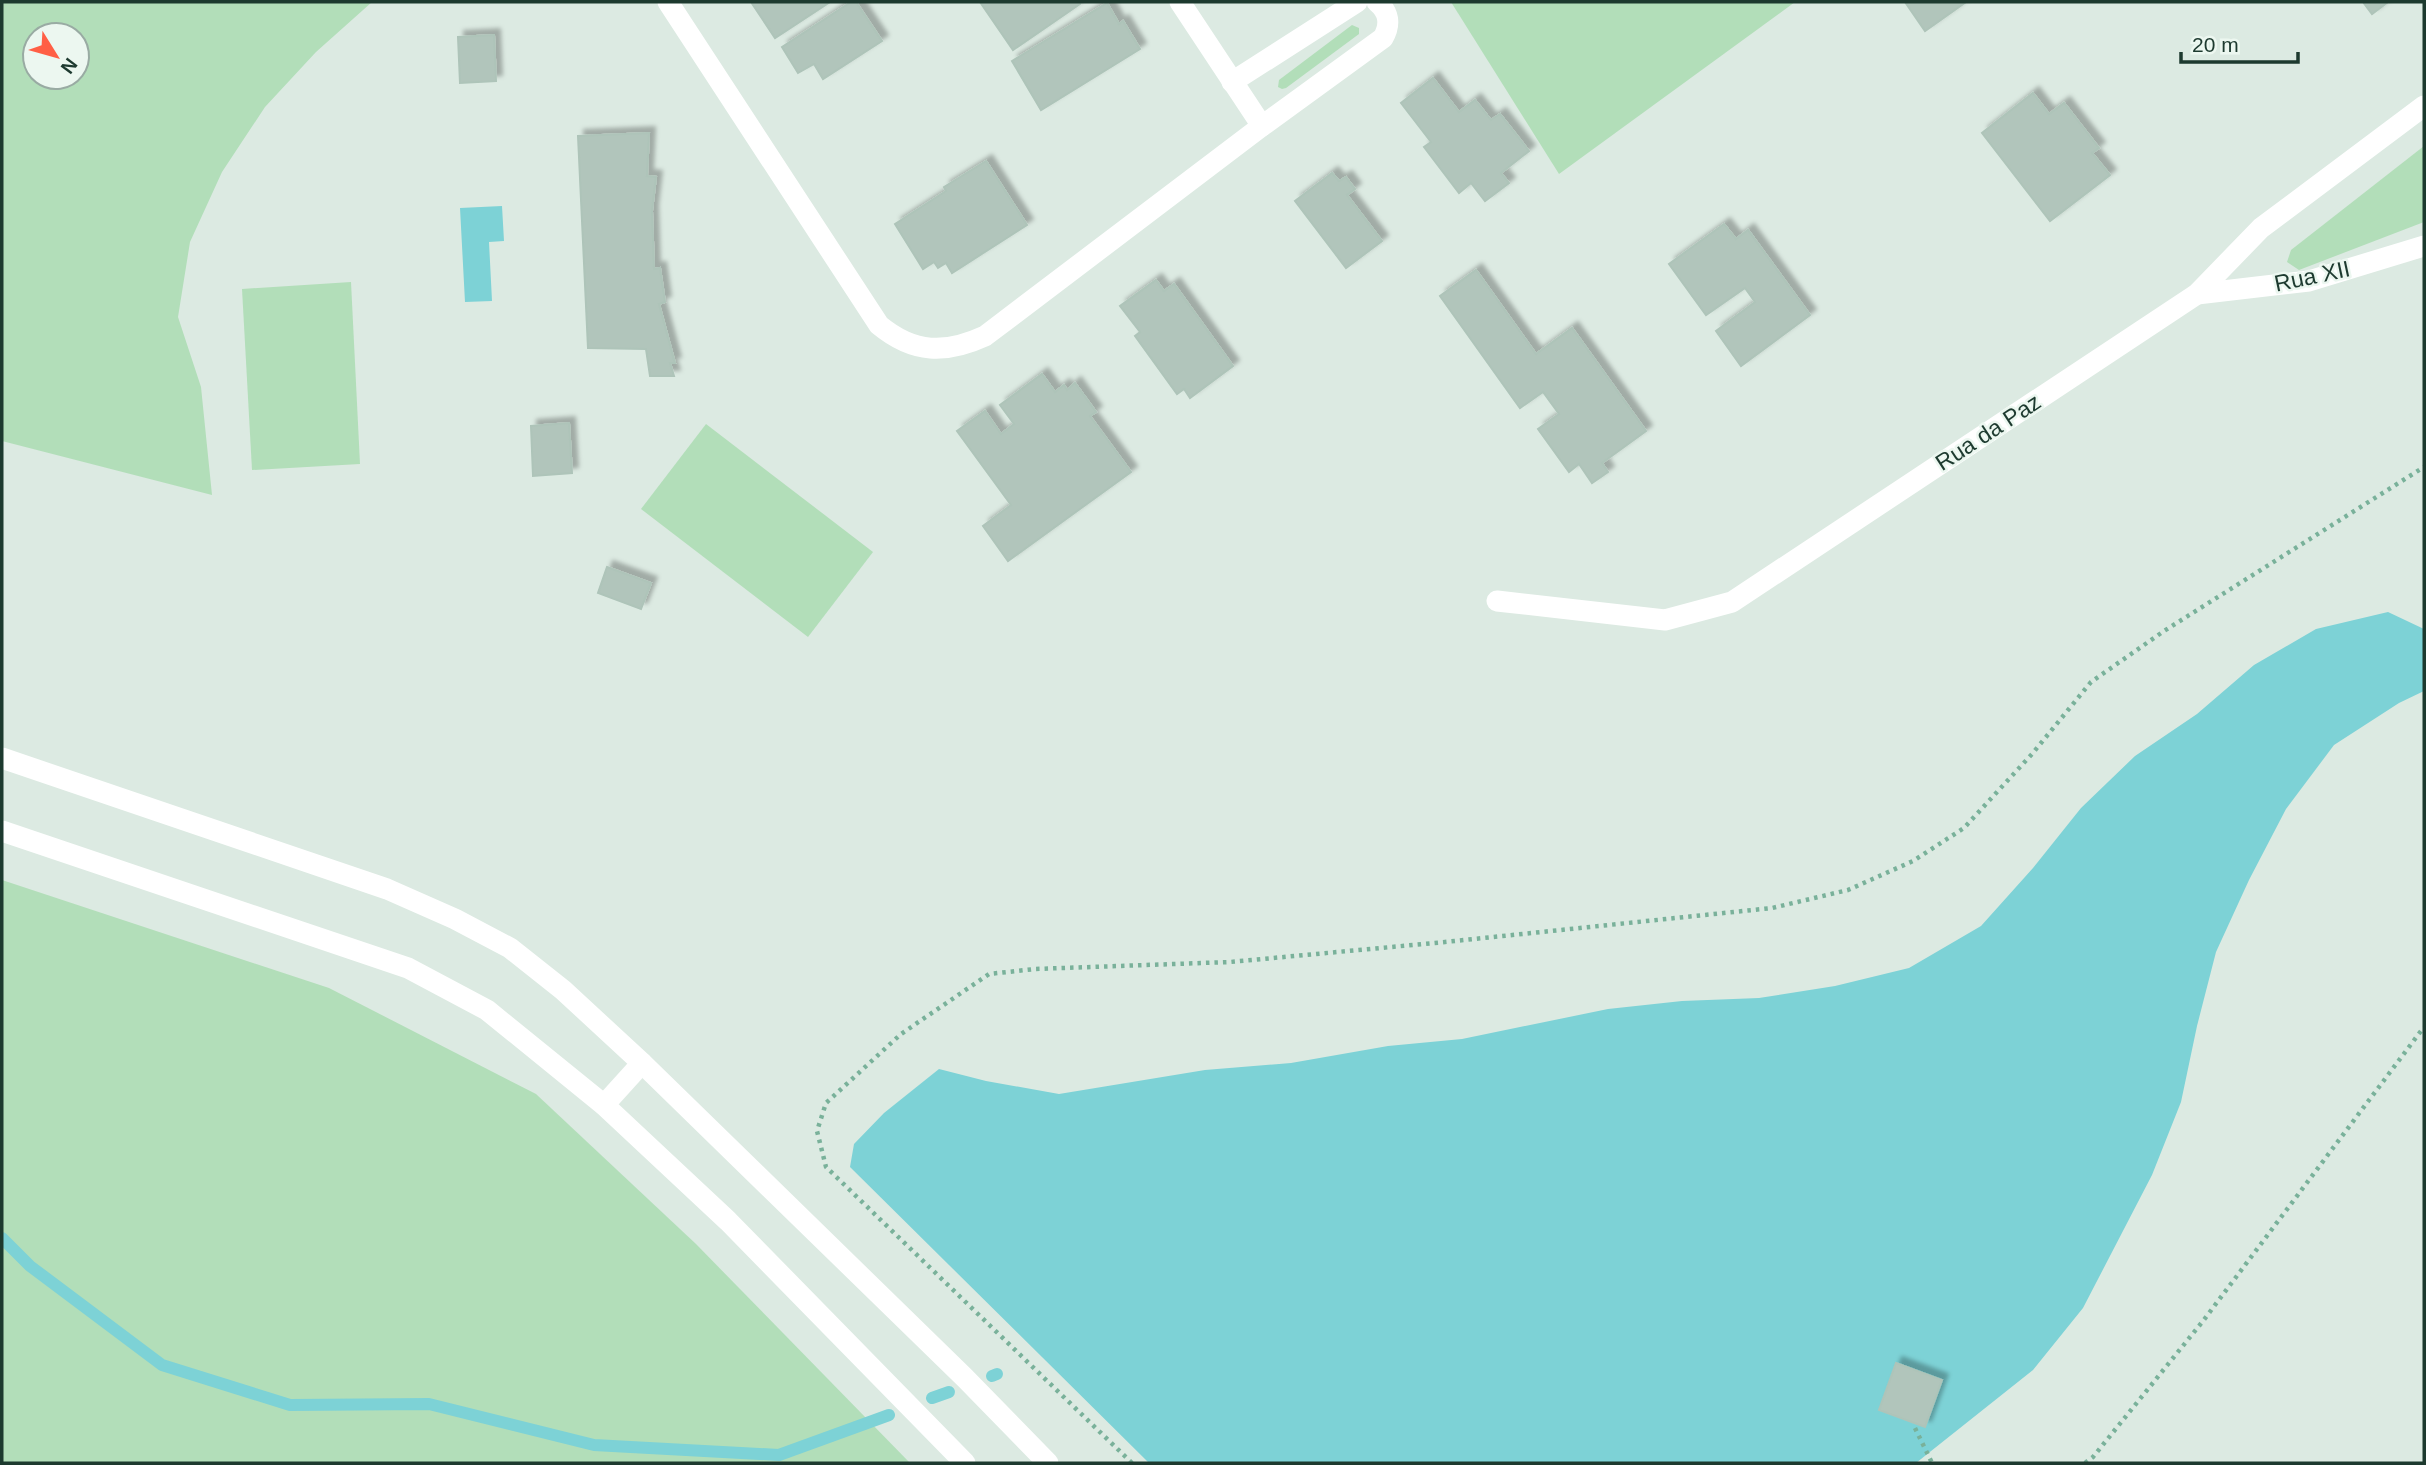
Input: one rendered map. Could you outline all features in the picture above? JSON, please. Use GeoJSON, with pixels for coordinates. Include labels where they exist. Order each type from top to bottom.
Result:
{"type":"FeatureCollection","features":[{"type":"Feature","properties":{"kind":"street"},"geometry":{"type":"LineString","coordinates":[[668,2],[879,325],[905,343],[941,349],[963,346],[985,336],[1383,37],[1389,24],[1388,16],[1377,2]]}},
{"type":"Feature","properties":{"kind":"street"},"geometry":{"type":"LineString","coordinates":[[1180,2],[1262,126]]}},
{"type":"Feature","properties":{"kind":"street"},"geometry":{"type":"LineString","coordinates":[[1232,82],[1357,2]]}},
{"type":"Feature","properties":{"kind":"street","name":"Rua da Paz"},"geometry":{"type":"LineString","coordinates":[[1497,601],[1665,620],[1731,602],[2197,294],[2260,228],[2424,106]]}},
{"type":"Feature","properties":{"kind":"street","name":"Rua XII"},"geometry":{"type":"LineString","coordinates":[[2197,294],[2309,281],[2424,246]]}},
{"type":"Feature","properties":{"kind":"street"},"geometry":{"type":"LineString","coordinates":[[2,758],[387,889],[455,919],[510,948],[563,990],[642,1063],[965,1378],[1048,1463]]}},
{"type":"Feature","properties":{"kind":"street"},"geometry":{"type":"LineString","coordinates":[[2,831],[408,968],[487,1010],[604,1105],[728,1221],[965,1463]]}},
{"type":"Feature","properties":{"kind":"street"},"geometry":{"type":"LineString","coordinates":[[604,1105],[642,1063]]}},
{"type":"Feature","properties":{"kind":"path"},"geometry":{"type":"LineString","coordinates":[[1132,1463],[826,1167],[817,1131],[826,1103],[901,1034],[989,974],[1035,969],[1230,962],[1445,942],[1772,908],[1848,890],[1913,861],[1964,828],[2032,754],[2091,682],[2164,631],[2424,467]]}},
{"type":"Feature","properties":{"kind":"path"},"geometry":{"type":"LineString","coordinates":[[2085,1463],[2093,1457],[2203,1321],[2424,1027]]}},
{"type":"Feature","properties":{"kind":"path"},"geometry":{"type":"LineString","coordinates":[[1915,1428],[1932,1463]]}},
{"type":"Feature","properties":{"kind":"green space"},"geometry":{"type":"Polygon","coordinates":[[[2,2],[372,2],[316,52],[265,107],[222,172],[190,242],[178,317],[201,387],[212,495],[2,441],[2,2]]]}},
{"type":"Feature","properties":{"kind":"green space"},"geometry":{"type":"Polygon","coordinates":[[[1451,2],[1795,2],[1559,174],[1451,2]]]}},
{"type":"Feature","properties":{"kind":"green space"},"geometry":{"type":"Polygon","coordinates":[[[1352,25],[1359,28],[1359,34],[1286,88],[1278,87],[1279,80],[1352,25]]]}},
{"type":"Feature","properties":{"kind":"green space"},"geometry":{"type":"Polygon","coordinates":[[[2424,146],[2424,222],[2299,270],[2287,262],[2291,250],[2424,146]]]}},
{"type":"Feature","properties":{"kind":"green space"},"geometry":{"type":"Polygon","coordinates":[[[351,282],[360,464],[252,470],[242,289],[351,282]]]}},
{"type":"Feature","properties":{"kind":"green space"},"geometry":{"type":"Polygon","coordinates":[[[706,424],[873,552],[808,637],[641,509],[706,424]]]}},
{"type":"Feature","properties":{"kind":"green space"},"geometry":{"type":"Polygon","coordinates":[[[2,880],[329,988],[536,1094],[696,1244],[910,1463],[2,1463],[2,880]]]}},
{"type":"Feature","properties":{"kind":"water"},"geometry":{"type":"Polygon","coordinates":[[[502,206],[504,241],[489,242],[492,301],[465,302],[460,208],[502,206]]]}},
{"type":"Feature","properties":{"kind":"water"},"geometry":{"type":"Polygon","coordinates":[[[2388,612],[2424,629],[2424,691],[2399,703],[2334,745],[2286,809],[2216,952],[2181,1102],[2152,1175],[2083,1308],[2033,1370],[1916,1463],[1149,1463],[850,1167],[854,1144],[884,1113],[939,1069],[986,1081],[1059,1094],[1205,1070],[1291,1063],[1388,1046],[1462,1039],[1608,1009],[1682,1001],[1759,998],[1835,986],[1909,968],[1981,926],[2033,868],[2081,808],[2135,756],[2197,714],[2254,665],[2316,629],[2388,612]]]}},
{"type":"Feature","properties":{"kind":"building"},"geometry":{"type":"Polygon","coordinates":[[[751,2],[830,2],[775,38],[751,2]]]}},
{"type":"Feature","properties":{"kind":"building"},"geometry":{"type":"Polygon","coordinates":[[[851,2],[856,2],[882,41],[823,79],[814,64],[798,73],[782,47],[851,2]]]}},
{"type":"Feature","properties":{"kind":"building"},"geometry":{"type":"Polygon","coordinates":[[[980,2],[1079,2],[1080,4],[1013,50],[980,2]]]}},
{"type":"Feature","properties":{"kind":"building"},"geometry":{"type":"Polygon","coordinates":[[[1905,2],[1966,2],[1925,31],[1905,2]]]}},
{"type":"Feature","properties":{"kind":"building"},"geometry":{"type":"Polygon","coordinates":[[[2363,2],[2388,2],[2372,14],[2363,2]]]}},
{"type":"Feature","properties":{"kind":"building"},"geometry":{"type":"Polygon","coordinates":[[[1107,3],[1119,24],[1123,21],[1140,49],[1041,110],[1012,61],[1107,3]]]}},
{"type":"Feature","properties":{"kind":"building"},"geometry":{"type":"Polygon","coordinates":[[[494,35],[496,81],[460,83],[458,37],[494,35]]]}},
{"type":"Feature","properties":{"kind":"building"},"geometry":{"type":"Polygon","coordinates":[[[1433,78],[1459,112],[1475,100],[1491,120],[1500,114],[1529,151],[1501,173],[1509,183],[1485,201],[1471,183],[1459,193],[1424,147],[1431,142],[1401,103],[1433,78]]]}},
{"type":"Feature","properties":{"kind":"building"},"geometry":{"type":"Polygon","coordinates":[[[2033,93],[2049,114],[2064,103],[2099,148],[2092,153],[2110,175],[2050,221],[1982,133],[2033,93]]]}},
{"type":"Feature","properties":{"kind":"building"},"geometry":{"type":"Polygon","coordinates":[[[649,133],[647,176],[656,177],[652,211],[654,269],[660,268],[665,302],[659,304],[675,363],[670,363],[674,376],[650,376],[646,349],[588,348],[578,136],[649,133]]]}},
{"type":"Feature","properties":{"kind":"building"},"geometry":{"type":"Polygon","coordinates":[[[986,161],[1027,225],[952,273],[946,263],[938,268],[934,262],[923,269],[895,224],[946,191],[944,187],[986,161]]]}},
{"type":"Feature","properties":{"kind":"building"},"geometry":{"type":"Polygon","coordinates":[[[1332,173],[1339,181],[1346,177],[1355,189],[1347,195],[1382,241],[1346,268],[1295,201],[1332,173]]]}},
{"type":"Feature","properties":{"kind":"building"},"geometry":{"type":"Polygon","coordinates":[[[1724,224],[1736,239],[1748,230],[1810,315],[1741,366],[1716,331],[1755,302],[1745,288],[1706,315],[1669,264],[1724,224]]]}},
{"type":"Feature","properties":{"kind":"building"},"geometry":{"type":"Polygon","coordinates":[[[1476,270],[1536,354],[1572,328],[1646,431],[1602,463],[1608,472],[1592,483],[1579,464],[1569,472],[1538,429],[1559,414],[1543,392],[1520,408],[1440,296],[1476,270]]]}},
{"type":"Feature","properties":{"kind":"building"},"geometry":{"type":"Polygon","coordinates":[[[1156,280],[1164,291],[1174,284],[1233,366],[1190,398],[1184,389],[1177,394],[1135,336],[1140,332],[1120,306],[1156,280]]]}},
{"type":"Feature","properties":{"kind":"building"},"geometry":{"type":"Polygon","coordinates":[[[1042,374],[1055,392],[1064,385],[1067,390],[1075,383],[1096,412],[1090,416],[1131,472],[1008,561],[983,526],[1011,505],[957,431],[985,411],[1001,434],[1014,424],[1000,405],[1042,374]]]}},
{"type":"Feature","properties":{"kind":"building"},"geometry":{"type":"Polygon","coordinates":[[[569,423],[572,473],[533,476],[531,426],[569,423]]]}},
{"type":"Feature","properties":{"kind":"building"},"geometry":{"type":"Polygon","coordinates":[[[607,567],[651,583],[641,609],[598,593],[607,567]]]}},
{"type":"Feature","properties":{"kind":"building"},"geometry":{"type":"Polygon","coordinates":[[[1896,1363],[1942,1380],[1925,1427],[1879,1410],[1896,1363]]]}},
{"type":"Feature","properties":{"kind":"waterway"},"geometry":{"type":"LineString","coordinates":[[2,1238],[30,1266],[162,1365],[290,1405],[429,1404],[594,1445],[779,1455],[889,1415]]}},
{"type":"Feature","properties":{"kind":"waterway"},"geometry":{"type":"LineString","coordinates":[[992,1376],[997,1374]]}},
{"type":"Feature","properties":{"kind":"waterway"},"geometry":{"type":"LineString","coordinates":[[932,1398],[949,1392]]}}]}
